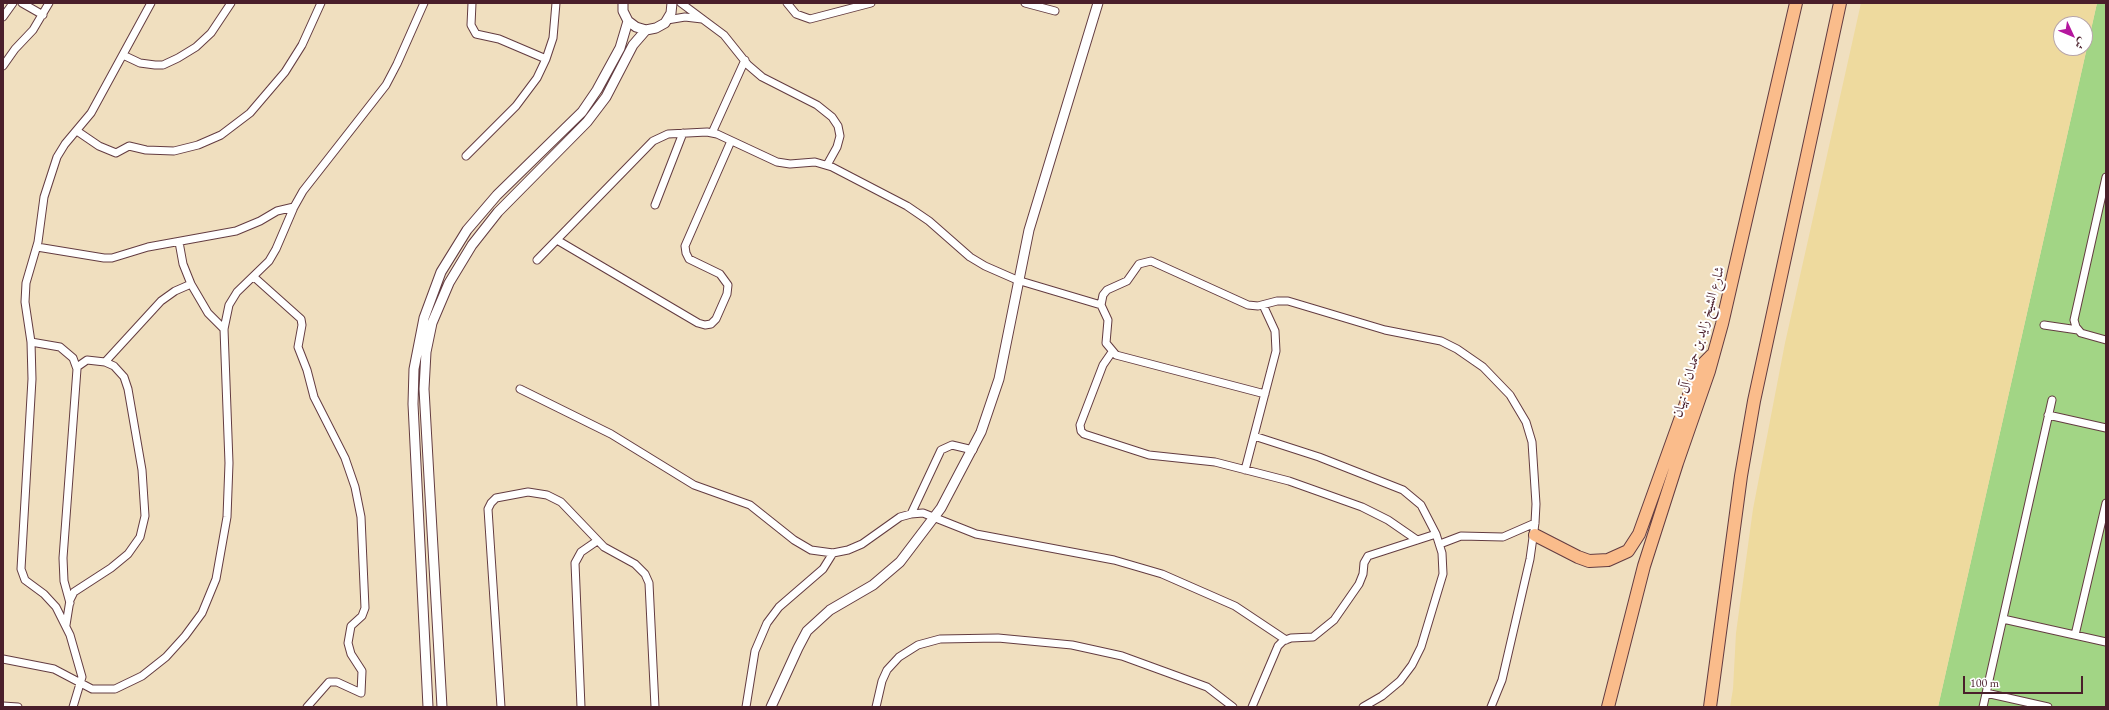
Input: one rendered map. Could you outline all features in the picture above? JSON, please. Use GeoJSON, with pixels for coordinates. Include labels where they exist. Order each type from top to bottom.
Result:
{"type":"FeatureCollection","features":[{"type":"Feature","properties":{"kind":"highway","name":"شارع الشيخ زايد بن حمدان آل نهيان"},"geometry":{"type":"LineString","coordinates":[[1608,707],[1644,566],[1714,353],[1760,163],[1796,3]]}},
{"type":"Feature","properties":{"kind":"highway"},"geometry":{"type":"LineString","coordinates":[[1710,707],[1741,476],[1754,401],[1840,3]]}},
{"type":"Feature","properties":{"kind":"highway"},"geometry":{"type":"LineString","coordinates":[[1535,529],[1578,557],[1589,561],[1608,560],[1628,551],[1639,534],[1694,381],[1704,363],[1714,353]]}},
{"type":"Feature","properties":{"kind":"street"},"geometry":{"type":"LineString","coordinates":[[3,17],[13,3]]}},
{"type":"Feature","properties":{"kind":"street"},"geometry":{"type":"LineString","coordinates":[[22,3],[43,15]]}},
{"type":"Feature","properties":{"kind":"street"},"geometry":{"type":"LineString","coordinates":[[3,66],[15,49],[33,30],[49,3]]}},
{"type":"Feature","properties":{"kind":"street"},"geometry":{"type":"LineString","coordinates":[[73,707],[82,677],[66,625],[50,600],[26,580],[21,569],[32,379],[31,342],[25,292],[28,274],[37,248],[43,202],[57,157],[64,144],[77,131],[91,113],[150,3]]}},
{"type":"Feature","properties":{"kind":"street"},"geometry":{"type":"LineString","coordinates":[[123,55],[140,63],[155,65],[163,65],[178,58],[196,47],[211,33],[231,3]]}},
{"type":"Feature","properties":{"kind":"street"},"geometry":{"type":"LineString","coordinates":[[77,131],[98,146],[116,153],[129,146],[146,150],[174,150],[198,145],[221,135],[250,112],[285,72],[302,45],[321,3]]}},
{"type":"Feature","properties":{"kind":"street"},"geometry":{"type":"LineString","coordinates":[[3,659],[54,669],[92,689],[108,691],[122,687],[142,676],[166,657],[185,636],[202,613],[212,591],[219,566],[228,509],[229,463],[224,329],[226,313],[233,298],[273,255],[294,207],[310,181],[386,85],[398,64],[424,3]]}},
{"type":"Feature","properties":{"kind":"street"},"geometry":{"type":"LineString","coordinates":[[472,3],[471,25],[476,34],[499,39],[546,59]]}},
{"type":"Feature","properties":{"kind":"street"},"geometry":{"type":"LineString","coordinates":[[466,156],[524,97],[537,78],[546,59],[555,27],[556,3]]}},
{"type":"Feature","properties":{"kind":"street"},"geometry":{"type":"LineString","coordinates":[[623,3],[623,11],[628,21],[636,27],[646,30],[656,28],[667,20],[684,17],[702,19]]}},
{"type":"Feature","properties":{"kind":"street"},"geometry":{"type":"LineString","coordinates":[[667,20],[672,3]]}},
{"type":"Feature","properties":{"kind":"street"},"geometry":{"type":"LineString","coordinates":[[682,3],[724,35],[755,72],[769,83],[817,105],[836,121],[840,131],[839,142],[827,165]]}},
{"type":"Feature","properties":{"kind":"street"},"geometry":{"type":"LineString","coordinates":[[787,3],[796,14],[810,18],[871,3]]}},
{"type":"Feature","properties":{"kind":"street"},"geometry":{"type":"LineString","coordinates":[[1025,3],[1055,10]]}},
{"type":"Feature","properties":{"kind":"street"},"geometry":{"type":"LineString","coordinates":[[771,707],[798,648],[814,623],[830,610],[869,587],[892,570],[915,544],[935,517],[973,450],[994,397],[1003,362],[1017,280],[1029,230],[1098,3]]}},
{"type":"Feature","properties":{"kind":"street"},"geometry":{"type":"LineString","coordinates":[[1760,163],[1761,140],[1790,3]]}},
{"type":"Feature","properties":{"kind":"street"},"geometry":{"type":"LineString","coordinates":[[428,707],[413,404],[414,369],[424,318],[441,272],[461,239],[497,196],[582,112],[597,90],[620,48],[628,21]]}},
{"type":"Feature","properties":{"kind":"street"},"geometry":{"type":"LineString","coordinates":[[442,707],[424,389],[426,352],[432,323],[449,283],[472,245],[498,212],[587,122],[610,90],[633,45],[646,30]]}},
{"type":"Feature","properties":{"kind":"street"},"geometry":{"type":"LineString","coordinates":[[712,133],[745,60]]}},
{"type":"Feature","properties":{"kind":"street"},"geometry":{"type":"LineString","coordinates":[[654,205],[683,133]]}},
{"type":"Feature","properties":{"kind":"street"},"geometry":{"type":"LineString","coordinates":[[537,260],[653,141],[668,134],[712,133],[777,162],[790,164],[815,162],[827,165],[907,206],[928,221],[970,257],[985,266],[1017,280],[1101,305]]}},
{"type":"Feature","properties":{"kind":"street"},"geometry":{"type":"LineString","coordinates":[[557,240],[698,323],[704,325],[711,324],[716,319],[728,294],[728,285],[720,274],[689,258],[686,253],[685,246],[731,141]]}},
{"type":"Feature","properties":{"kind":"street"},"geometry":{"type":"LineString","coordinates":[[2078,330],[2075,324],[2074,316],[2106,177]]}},
{"type":"Feature","properties":{"kind":"street"},"geometry":{"type":"LineString","coordinates":[[37,248],[104,258],[236,231],[260,221],[277,211],[294,207]]}},
{"type":"Feature","properties":{"kind":"street"},"geometry":{"type":"LineString","coordinates":[[179,242],[184,264],[191,284],[208,313],[224,329]]}},
{"type":"Feature","properties":{"kind":"street"},"geometry":{"type":"LineString","coordinates":[[1265,394],[1121,358],[1112,352],[1106,339],[1107,316],[1101,305],[1101,298],[1105,292],[1122,285],[1139,264],[1148,261],[1242,303],[1253,306],[1277,301],[1288,301],[1385,330],[1432,339],[1457,349],[1483,367],[1510,395],[1522,413],[1530,432],[1535,462],[1535,529],[1502,680],[1491,707]]}},
{"type":"Feature","properties":{"kind":"street"},"geometry":{"type":"LineString","coordinates":[[254,276],[301,319],[302,326],[298,347],[307,370],[314,397],[345,458],[361,517],[365,608],[362,616],[351,626],[348,643],[351,654],[362,671],[360,693],[337,682],[329,682],[307,707]]}},
{"type":"Feature","properties":{"kind":"street"},"geometry":{"type":"LineString","coordinates":[[105,362],[161,301],[175,291],[191,284]]}},
{"type":"Feature","properties":{"kind":"street"},"geometry":{"type":"LineString","coordinates":[[1245,470],[1275,356],[1277,338],[1273,324],[1263,305]]}},
{"type":"Feature","properties":{"kind":"street"},"geometry":{"type":"LineString","coordinates":[[2044,325],[2078,330],[2085,335],[2106,340]]}},
{"type":"Feature","properties":{"kind":"street"},"geometry":{"type":"LineString","coordinates":[[31,342],[60,348],[69,354],[76,367],[78,378],[63,558],[64,581],[70,604]]}},
{"type":"Feature","properties":{"kind":"street"},"geometry":{"type":"LineString","coordinates":[[1112,352],[1105,361],[1080,425],[1082,432],[1149,455],[1202,460],[1304,486],[1362,507],[1388,520],[1417,540]]}},
{"type":"Feature","properties":{"kind":"street"},"geometry":{"type":"LineString","coordinates":[[66,625],[72,596],[78,589],[105,572],[128,554],[140,537],[144,523],[144,486],[128,389],[121,372],[114,366],[105,362],[87,360],[76,367]]}},
{"type":"Feature","properties":{"kind":"street"},"geometry":{"type":"LineString","coordinates":[[520,389],[611,434],[694,485],[750,505],[804,547],[818,552],[833,553],[848,550],[862,544],[894,520],[911,514],[923,513],[955,527],[976,534],[1114,560],[1162,574],[1235,606],[1286,640]]}},
{"type":"Feature","properties":{"kind":"street"},"geometry":{"type":"LineString","coordinates":[[1983,707],[2052,400]]}},
{"type":"Feature","properties":{"kind":"street"},"geometry":{"type":"LineString","coordinates":[[2048,415],[2106,428]]}},
{"type":"Feature","properties":{"kind":"street"},"geometry":{"type":"LineString","coordinates":[[1254,436],[1319,457],[1403,490],[1421,505],[1436,534],[1440,544],[1443,563],[1441,584],[1417,657],[1407,672],[1392,689],[1363,707]]}},
{"type":"Feature","properties":{"kind":"street"},"geometry":{"type":"LineString","coordinates":[[911,514],[941,450],[952,445],[973,450]]}},
{"type":"Feature","properties":{"kind":"street"},"geometry":{"type":"LineString","coordinates":[[500,707],[488,512],[491,503],[500,496],[523,492],[547,495],[568,508],[597,541],[613,553],[635,564],[647,578],[655,707]]}},
{"type":"Feature","properties":{"kind":"street"},"geometry":{"type":"LineString","coordinates":[[2075,635],[2106,503]]}},
{"type":"Feature","properties":{"kind":"street"},"geometry":{"type":"LineString","coordinates":[[1440,544],[1460,536],[1503,537],[1535,529]]}},
{"type":"Feature","properties":{"kind":"street"},"geometry":{"type":"LineString","coordinates":[[1252,707],[1276,649],[1286,640],[1313,637],[1334,620],[1358,584],[1363,574],[1364,563],[1368,556],[1436,534]]}},
{"type":"Feature","properties":{"kind":"street"},"geometry":{"type":"LineString","coordinates":[[581,707],[575,563],[580,552],[597,541]]}},
{"type":"Feature","properties":{"kind":"street"},"geometry":{"type":"LineString","coordinates":[[746,707],[755,651],[767,623],[779,606],[823,569],[833,553]]}},
{"type":"Feature","properties":{"kind":"street"},"geometry":{"type":"LineString","coordinates":[[2003,619],[2106,642]]}},
{"type":"Feature","properties":{"kind":"street"},"geometry":{"type":"LineString","coordinates":[[876,707],[882,681],[887,670],[900,657],[918,645],[940,639],[998,638],[1066,644],[1122,656],[1207,688],[1233,707]]}},
{"type":"Feature","properties":{"kind":"street"},"geometry":{"type":"LineString","coordinates":[[1986,693],[2048,707]]}},
{"type":"Feature","properties":{"kind":"street"},"geometry":{"type":"LineString","coordinates":[[3,706],[18,707]]}},
{"type":"Feature","properties":{"kind":"green space"},"geometry":{"type":"Polygon","coordinates":[[[2097,3],[2106,3],[2106,707],[1938,707],[2085,56],[2093,56],[2093,21],[2097,3]]]}},
{"type":"Feature","properties":{"kind":"sand"},"geometry":{"type":"Polygon","coordinates":[[[1861,3],[2097,3],[2093,21],[2093,16],[2053,16],[2053,56],[2085,56],[1938,707],[1730,707],[1733,689],[1736,633],[1753,509],[1785,343],[1861,3]]]}}]}
